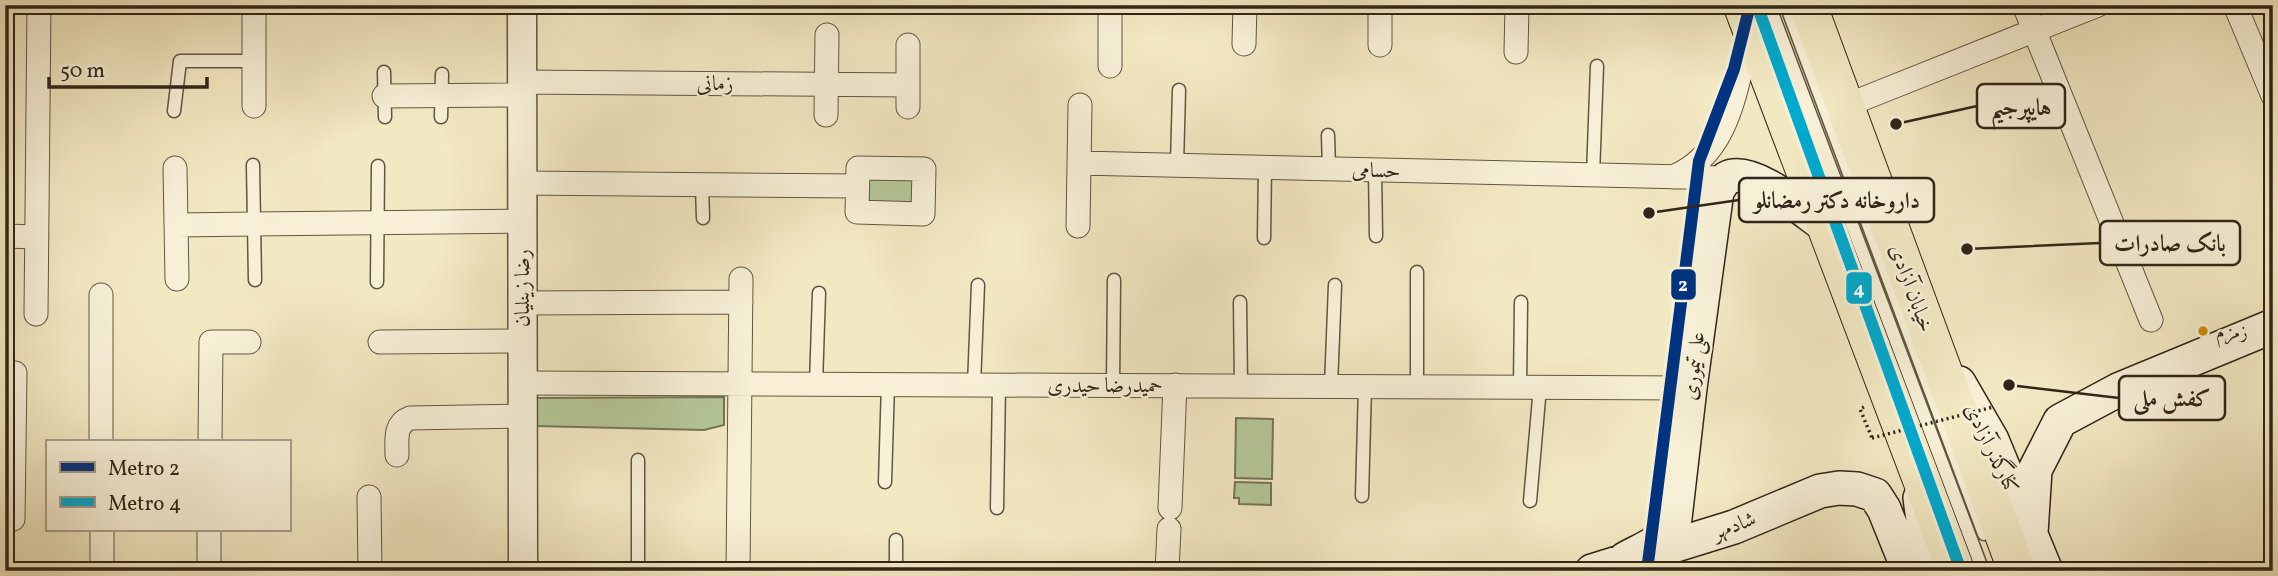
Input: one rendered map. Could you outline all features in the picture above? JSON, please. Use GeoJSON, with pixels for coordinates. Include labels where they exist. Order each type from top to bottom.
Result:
{"type":"FeatureCollection","features":[{"type":"Feature","properties":{"kind":"main road","name":"خیابان آزادی"},"geometry":{"type":"LineString","coordinates":[[1808,5],[2017,571]]}},
{"type":"Feature","properties":{"kind":"main road"},"geometry":{"type":"LineString","coordinates":[[1754,13],[1824,225],[1956,571]]}},
{"type":"Feature","properties":{"kind":"main road"},"geometry":{"type":"LineString","coordinates":[[1728,178],[1749,176],[1824,225]]}},
{"type":"Feature","properties":{"kind":"main road","name":"علی تیموری"},"geometry":{"type":"LineString","coordinates":[[1625,559],[1660,540],[1671,528],[1675,518],[1717,191],[1728,178]]}},
{"type":"Feature","properties":{"kind":"main road"},"geometry":{"type":"LineString","coordinates":[[2031,533],[2035,470],[2060,421],[2118,390],[2273,326]]}},
{"type":"Feature","properties":{"kind":"main road","name":"کنارگذر آزادی"},"geometry":{"type":"LineString","coordinates":[[1927,330],[1992,440],[2046,571]]}},
{"type":"Feature","properties":{"kind":"main road"},"geometry":{"type":"LineString","coordinates":[[1917,472],[1930,571]]}},
{"type":"Feature","properties":{"kind":"main road","name":"شادمهر"},"geometry":{"type":"LineString","coordinates":[[1592,571],[1734,527],[1820,491],[1857,489],[1875,495],[1884,509],[1909,571]]}},
{"type":"Feature","properties":{"kind":"street"},"geometry":{"type":"LineString","coordinates":[[36,314],[39,5]]}},
{"type":"Feature","properties":{"kind":"street"},"geometry":{"type":"LineString","coordinates":[[254,5],[254,106]]}},
{"type":"Feature","properties":{"kind":"street","name":"رضا زینلیان"},"geometry":{"type":"LineString","coordinates":[[522,5],[523,571]]}},
{"type":"Feature","properties":{"kind":"street"},"geometry":{"type":"LineString","coordinates":[[1110,5],[1110,66]]}},
{"type":"Feature","properties":{"kind":"street"},"geometry":{"type":"LineString","coordinates":[[1244,44],[1245,5]]}},
{"type":"Feature","properties":{"kind":"street"},"geometry":{"type":"LineString","coordinates":[[1380,5],[1380,45]]}},
{"type":"Feature","properties":{"kind":"street"},"geometry":{"type":"LineString","coordinates":[[1516,52],[1517,5]]}},
{"type":"Feature","properties":{"kind":"street"},"geometry":{"type":"LineString","coordinates":[[2024,5],[2151,320]]}},
{"type":"Feature","properties":{"kind":"street"},"geometry":{"type":"LineString","coordinates":[[1845,106],[2098,5]]}},
{"type":"Feature","properties":{"kind":"street"},"geometry":{"type":"LineString","coordinates":[[2235,5],[2271,85]]}},
{"type":"Feature","properties":{"kind":"street"},"geometry":{"type":"LineString","coordinates":[[1673,177],[1699,161],[1718,139],[1729,113],[1754,13]]}},
{"type":"Feature","properties":{"kind":"street"},"geometry":{"type":"LineString","coordinates":[[826,115],[827,35]]}},
{"type":"Feature","properties":{"kind":"street","name":"زمانی"},"geometry":{"type":"LineString","coordinates":[[385,107],[442,95],[522,88],[827,84],[908,96],[908,45]]}},
{"type":"Feature","properties":{"kind":"street"},"geometry":{"type":"LineString","coordinates":[[1078,226],[1080,105]]}},
{"type":"Feature","properties":{"kind":"street","name":"حسامی"},"geometry":{"type":"LineString","coordinates":[[1079,163],[1728,178]]}},
{"type":"Feature","properties":{"kind":"street"},"geometry":{"type":"LineString","coordinates":[[175,168],[177,279]]}},
{"type":"Feature","properties":{"kind":"street"},"geometry":{"type":"LineString","coordinates":[[522,183],[857,186]]}},
{"type":"Feature","properties":{"kind":"street"},"geometry":{"type":"LineString","coordinates":[[176,225],[522,220]]}},
{"type":"Feature","properties":{"kind":"street"},"geometry":{"type":"LineString","coordinates":[[5,236],[37,237]]}},
{"type":"Feature","properties":{"kind":"street"},"geometry":{"type":"LineString","coordinates":[[737,571],[741,279]]}},
{"type":"Feature","properties":{"kind":"street"},"geometry":{"type":"LineString","coordinates":[[101,295],[102,440]]}},
{"type":"Feature","properties":{"kind":"street"},"geometry":{"type":"LineString","coordinates":[[522,303],[741,302]]}},
{"type":"Feature","properties":{"kind":"street"},"geometry":{"type":"LineString","coordinates":[[380,342],[522,341]]}},
{"type":"Feature","properties":{"kind":"street"},"geometry":{"type":"LineString","coordinates":[[210,440],[211,342],[248,342]]}},
{"type":"Feature","properties":{"kind":"street"},"geometry":{"type":"LineString","coordinates":[[13,519],[10,434],[15,373]]}},
{"type":"Feature","properties":{"kind":"street","name":"حمیدرضا حیدری"},"geometry":{"type":"LineString","coordinates":[[521,383],[1690,388]]}},
{"type":"Feature","properties":{"kind":"street"},"geometry":{"type":"LineString","coordinates":[[1167,571],[1175,385]]}},
{"type":"Feature","properties":{"kind":"street"},"geometry":{"type":"LineString","coordinates":[[397,455],[398,428],[403,420],[522,416]]}},
{"type":"Feature","properties":{"kind":"street"},"geometry":{"type":"LineString","coordinates":[[369,497],[370,571]]}},
{"type":"Feature","properties":{"kind":"street"},"geometry":{"type":"LineString","coordinates":[[102,530],[102,571]]}},
{"type":"Feature","properties":{"kind":"street"},"geometry":{"type":"LineString","coordinates":[[209,530],[209,571]]}},
{"type":"Feature","properties":{"kind":"lane"},"geometry":{"type":"LineString","coordinates":[[1786,5],[1988,545]]}},
{"type":"Feature","properties":{"kind":"lane"},"geometry":{"type":"LineString","coordinates":[[1754,13],[1983,571]]}},
{"type":"Feature","properties":{"kind":"lane"},"geometry":{"type":"LineString","coordinates":[[174,111],[180,61],[254,61]]}},
{"type":"Feature","properties":{"kind":"lane"},"geometry":{"type":"LineString","coordinates":[[1593,175],[1597,66]]}},
{"type":"Feature","properties":{"kind":"lane"},"geometry":{"type":"LineString","coordinates":[[384,72],[385,107]]}},
{"type":"Feature","properties":{"kind":"lane"},"geometry":{"type":"LineString","coordinates":[[1177,165],[1179,90]]}},
{"type":"Feature","properties":{"kind":"lane"},"geometry":{"type":"LineString","coordinates":[[1328,135],[1329,169]]}},
{"type":"Feature","properties":{"kind":"lane"},"geometry":{"type":"LineString","coordinates":[[253,165],[256,280]]}},
{"type":"Feature","properties":{"kind":"lane"},"geometry":{"type":"LineString","coordinates":[[377,282],[378,166]]}},
{"type":"Feature","properties":{"kind":"lane"},"geometry":{"type":"LineString","coordinates":[[1264,238],[1265,167]]}},
{"type":"Feature","properties":{"kind":"lane"},"geometry":{"type":"LineString","coordinates":[[1375,170],[1376,236]]}},
{"type":"Feature","properties":{"kind":"lane"},"geometry":{"type":"LineString","coordinates":[[702,185],[703,219]]}},
{"type":"Feature","properties":{"kind":"lane"},"geometry":{"type":"LineString","coordinates":[[1417,272],[1417,386]]}},
{"type":"Feature","properties":{"kind":"lane"},"geometry":{"type":"LineString","coordinates":[[1113,385],[1114,280]]}},
{"type":"Feature","properties":{"kind":"lane"},"geometry":{"type":"LineString","coordinates":[[974,385],[978,285]]}},
{"type":"Feature","properties":{"kind":"lane"},"geometry":{"type":"LineString","coordinates":[[1331,386],[1335,285]]}},
{"type":"Feature","properties":{"kind":"lane"},"geometry":{"type":"LineString","coordinates":[[816,384],[819,293]]}},
{"type":"Feature","properties":{"kind":"lane"},"geometry":{"type":"LineString","coordinates":[[1240,302],[1241,386]]}},
{"type":"Feature","properties":{"kind":"lane"},"geometry":{"type":"LineString","coordinates":[[1521,302],[1530,387],[1530,501]]}},
{"type":"Feature","properties":{"kind":"lane"},"geometry":{"type":"LineString","coordinates":[[885,482],[888,384]]}},
{"type":"Feature","properties":{"kind":"lane"},"geometry":{"type":"LineString","coordinates":[[997,508],[999,385]]}},
{"type":"Feature","properties":{"kind":"lane"},"geometry":{"type":"LineString","coordinates":[[1362,496],[1365,386]]}},
{"type":"Feature","properties":{"kind":"lane"},"geometry":{"type":"LineString","coordinates":[[638,460],[638,571]]}},
{"type":"Feature","properties":{"kind":"lane"},"geometry":{"type":"LineString","coordinates":[[896,540],[896,571]]}},
{"type":"Feature","properties":{"kind":"path"},"geometry":{"type":"LineString","coordinates":[[1860,409],[1872,438],[1993,407]]}},
{"type":"Feature","properties":{"kind":"green space"},"geometry":{"type":"Polygon","coordinates":[[[867,173],[916,175],[916,206],[866,205],[867,173]]]}},
{"type":"Feature","properties":{"kind":"green space"},"geometry":{"type":"Polygon","coordinates":[[[724,397],[724,425],[704,430],[536,426],[536,398],[724,397]]]}},
{"type":"Feature","properties":{"kind":"green space"},"geometry":{"type":"Polygon","coordinates":[[[1236,418],[1273,419],[1272,479],[1235,478],[1236,418]]]}},
{"type":"Feature","properties":{"kind":"green space"},"geometry":{"type":"Polygon","coordinates":[[[1235,482],[1271,483],[1271,505],[1239,504],[1239,498],[1234,498],[1235,482]]]}},
{"type":"Feature","properties":{"kind":"metro line","name":"2"},"geometry":{"type":"LineString","coordinates":[[1647,571],[1699,161],[1734,69],[1750,5]]}},
{"type":"Feature","properties":{"kind":"metro line","name":"4"},"geometry":{"type":"LineString","coordinates":[[1757,5],[1961,571]]}},
{"type":"Feature","properties":{"kind":"place","name":"هایپرجیم"},"geometry":{"type":"Point","coordinates":[1896,124]}},
{"type":"Feature","properties":{"kind":"place","name":"داروخانه دکتر رمضانلو"},"geometry":{"type":"Point","coordinates":[1649,213]}},
{"type":"Feature","properties":{"kind":"place","name":"بانک صادرات"},"geometry":{"type":"Point","coordinates":[1967,249]}},
{"type":"Feature","properties":{"kind":"place","name":"زمزم"},"geometry":{"type":"Point","coordinates":[2203,331]}},
{"type":"Feature","properties":{"kind":"place","name":"کفش ملی"},"geometry":{"type":"Point","coordinates":[2009,385]}}]}
